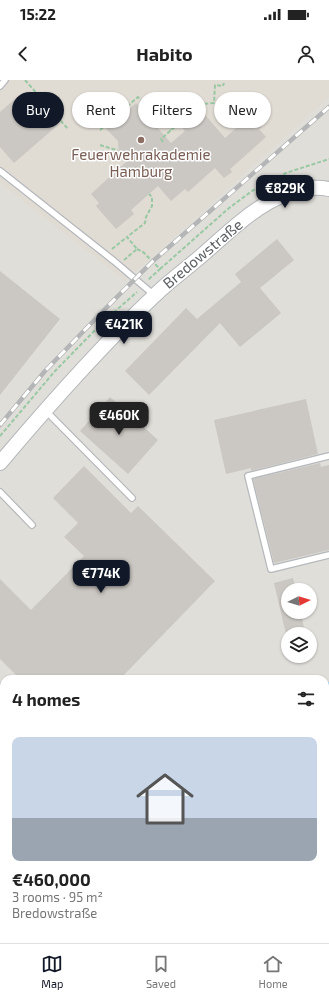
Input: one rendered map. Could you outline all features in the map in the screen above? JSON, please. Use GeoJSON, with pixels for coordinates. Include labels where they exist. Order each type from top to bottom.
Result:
{"type":"FeatureCollection","features":[{"type":"Feature","properties":{"kind":"street","name":"Bredowstraße"},"geometry":{"type":"LineString","coordinates":[[0,463],[45,410],[155,295],[242,220],[268,203],[292,192],[306,188],[319,187],[329,190]]}},
{"type":"Feature","properties":{"kind":"lane"},"geometry":{"type":"LineString","coordinates":[[0,86],[5,80]]}},
{"type":"Feature","properties":{"kind":"lane"},"geometry":{"type":"LineString","coordinates":[[0,170],[155,295]]}},
{"type":"Feature","properties":{"kind":"lane"},"geometry":{"type":"LineString","coordinates":[[45,410],[132,498]]}},
{"type":"Feature","properties":{"kind":"lane"},"geometry":{"type":"LineString","coordinates":[[329,456],[248,476],[271,569],[329,555]]}},
{"type":"Feature","properties":{"kind":"lane"},"geometry":{"type":"LineString","coordinates":[[0,492],[32,524]]}},
{"type":"Feature","properties":{"kind":"path"},"geometry":{"type":"LineString","coordinates":[[25,80],[68,129]]}},
{"type":"Feature","properties":{"kind":"path"},"geometry":{"type":"LineString","coordinates":[[164,142],[161,139],[201,104],[214,103],[215,85],[224,86],[224,83]]}},
{"type":"Feature","properties":{"kind":"path"},"geometry":{"type":"LineString","coordinates":[[100,130],[138,97],[171,130]]}},
{"type":"Feature","properties":{"kind":"path"},"geometry":{"type":"LineString","coordinates":[[100,145],[112,150],[118,150]]}},
{"type":"Feature","properties":{"kind":"path"},"geometry":{"type":"LineString","coordinates":[[106,255],[145,222],[152,206],[152,197],[149,194]]}},
{"type":"Feature","properties":{"kind":"path"},"geometry":{"type":"LineString","coordinates":[[0,436],[55,371],[104,321],[200,232]]}},
{"type":"Feature","properties":{"kind":"path"},"geometry":{"type":"LineString","coordinates":[[127,237],[137,249],[143,252],[160,268]]}},
{"type":"Feature","properties":{"kind":"path"},"geometry":{"type":"LineString","coordinates":[[119,265],[137,249]]}},
{"type":"Feature","properties":{"kind":"path"},"geometry":{"type":"LineString","coordinates":[[159,275],[160,268]]}},
{"type":"Feature","properties":{"kind":"shaded area"},"geometry":{"type":"Polygon","coordinates":[[[0,80],[329,80],[329,675],[0,675],[0,80]]]}},
{"type":"Feature","properties":{"kind":"shaded area","name":"Feuerwehrakademie Hamburg"},"geometry":{"type":"Polygon","coordinates":[[[0,80],[329,80],[329,97],[125,281],[0,183],[0,80]]]}},
{"type":"Feature","properties":{"kind":"building"},"geometry":{"type":"Polygon","coordinates":[[[12,102],[12,128],[54,128],[14,163],[0,147],[0,112],[12,102]]]}},
{"type":"Feature","properties":{"kind":"building"},"geometry":{"type":"Polygon","coordinates":[[[136,103],[138,105],[138,128],[158,128],[171,143],[185,131],[182,128],[206,128],[206,116],[214,125],[214,128],[216,128],[225,138],[236,128],[260,128],[259,129],[266,137],[230,169],[232,172],[224,178],[215,168],[188,192],[185,189],[171,201],[158,186],[131,210],[134,214],[116,229],[96,206],[99,203],[91,194],[126,162],[119,154],[118,141],[105,128],[130,128],[130,108],[136,103]]]}},
{"type":"Feature","properties":{"kind":"building"},"geometry":{"type":"Polygon","coordinates":[[[277,239],[294,260],[260,288],[281,313],[240,347],[220,323],[149,395],[125,371],[186,308],[197,319],[241,282],[235,274],[277,239]]]}},
{"type":"Feature","properties":{"kind":"building"},"geometry":{"type":"Polygon","coordinates":[[[0,271],[60,319],[0,395],[0,271]]]}},
{"type":"Feature","properties":{"kind":"building"},"geometry":{"type":"Polygon","coordinates":[[[110,397],[158,440],[128,474],[80,431],[110,397]]]}},
{"type":"Feature","properties":{"kind":"building"},"geometry":{"type":"Polygon","coordinates":[[[306,399],[318,454],[251,471],[251,468],[226,474],[214,420],[306,399]]]}},
{"type":"Feature","properties":{"kind":"building"},"geometry":{"type":"Polygon","coordinates":[[[320,463],[321,467],[329,465],[329,550],[274,563],[253,479],[320,463]]]}},
{"type":"Feature","properties":{"kind":"building"},"geometry":{"type":"Polygon","coordinates":[[[84,466],[131,513],[138,506],[215,581],[124,675],[16,675],[0,659],[0,579],[31,610],[84,556],[64,537],[78,523],[53,498],[84,466]]]}},
{"type":"Feature","properties":{"kind":"building"},"geometry":{"type":"Polygon","coordinates":[[[293,578],[294,583],[281,583],[281,613],[274,583],[293,578]]]}},
{"type":"Feature","properties":{"kind":"building"},"geometry":{"type":"Polygon","coordinates":[[[282,619],[302,619],[304,627],[284,627],[282,619]]]}},
{"type":"Feature","properties":{"kind":"railway"},"geometry":{"type":"LineString","coordinates":[[0,425],[45,371],[153,261],[329,107]]}},
{"type":"Feature","properties":{"kind":"place","name":"Feuerwehrakademie Hamburg"},"geometry":{"type":"Point","coordinates":[141,140]}}]}
